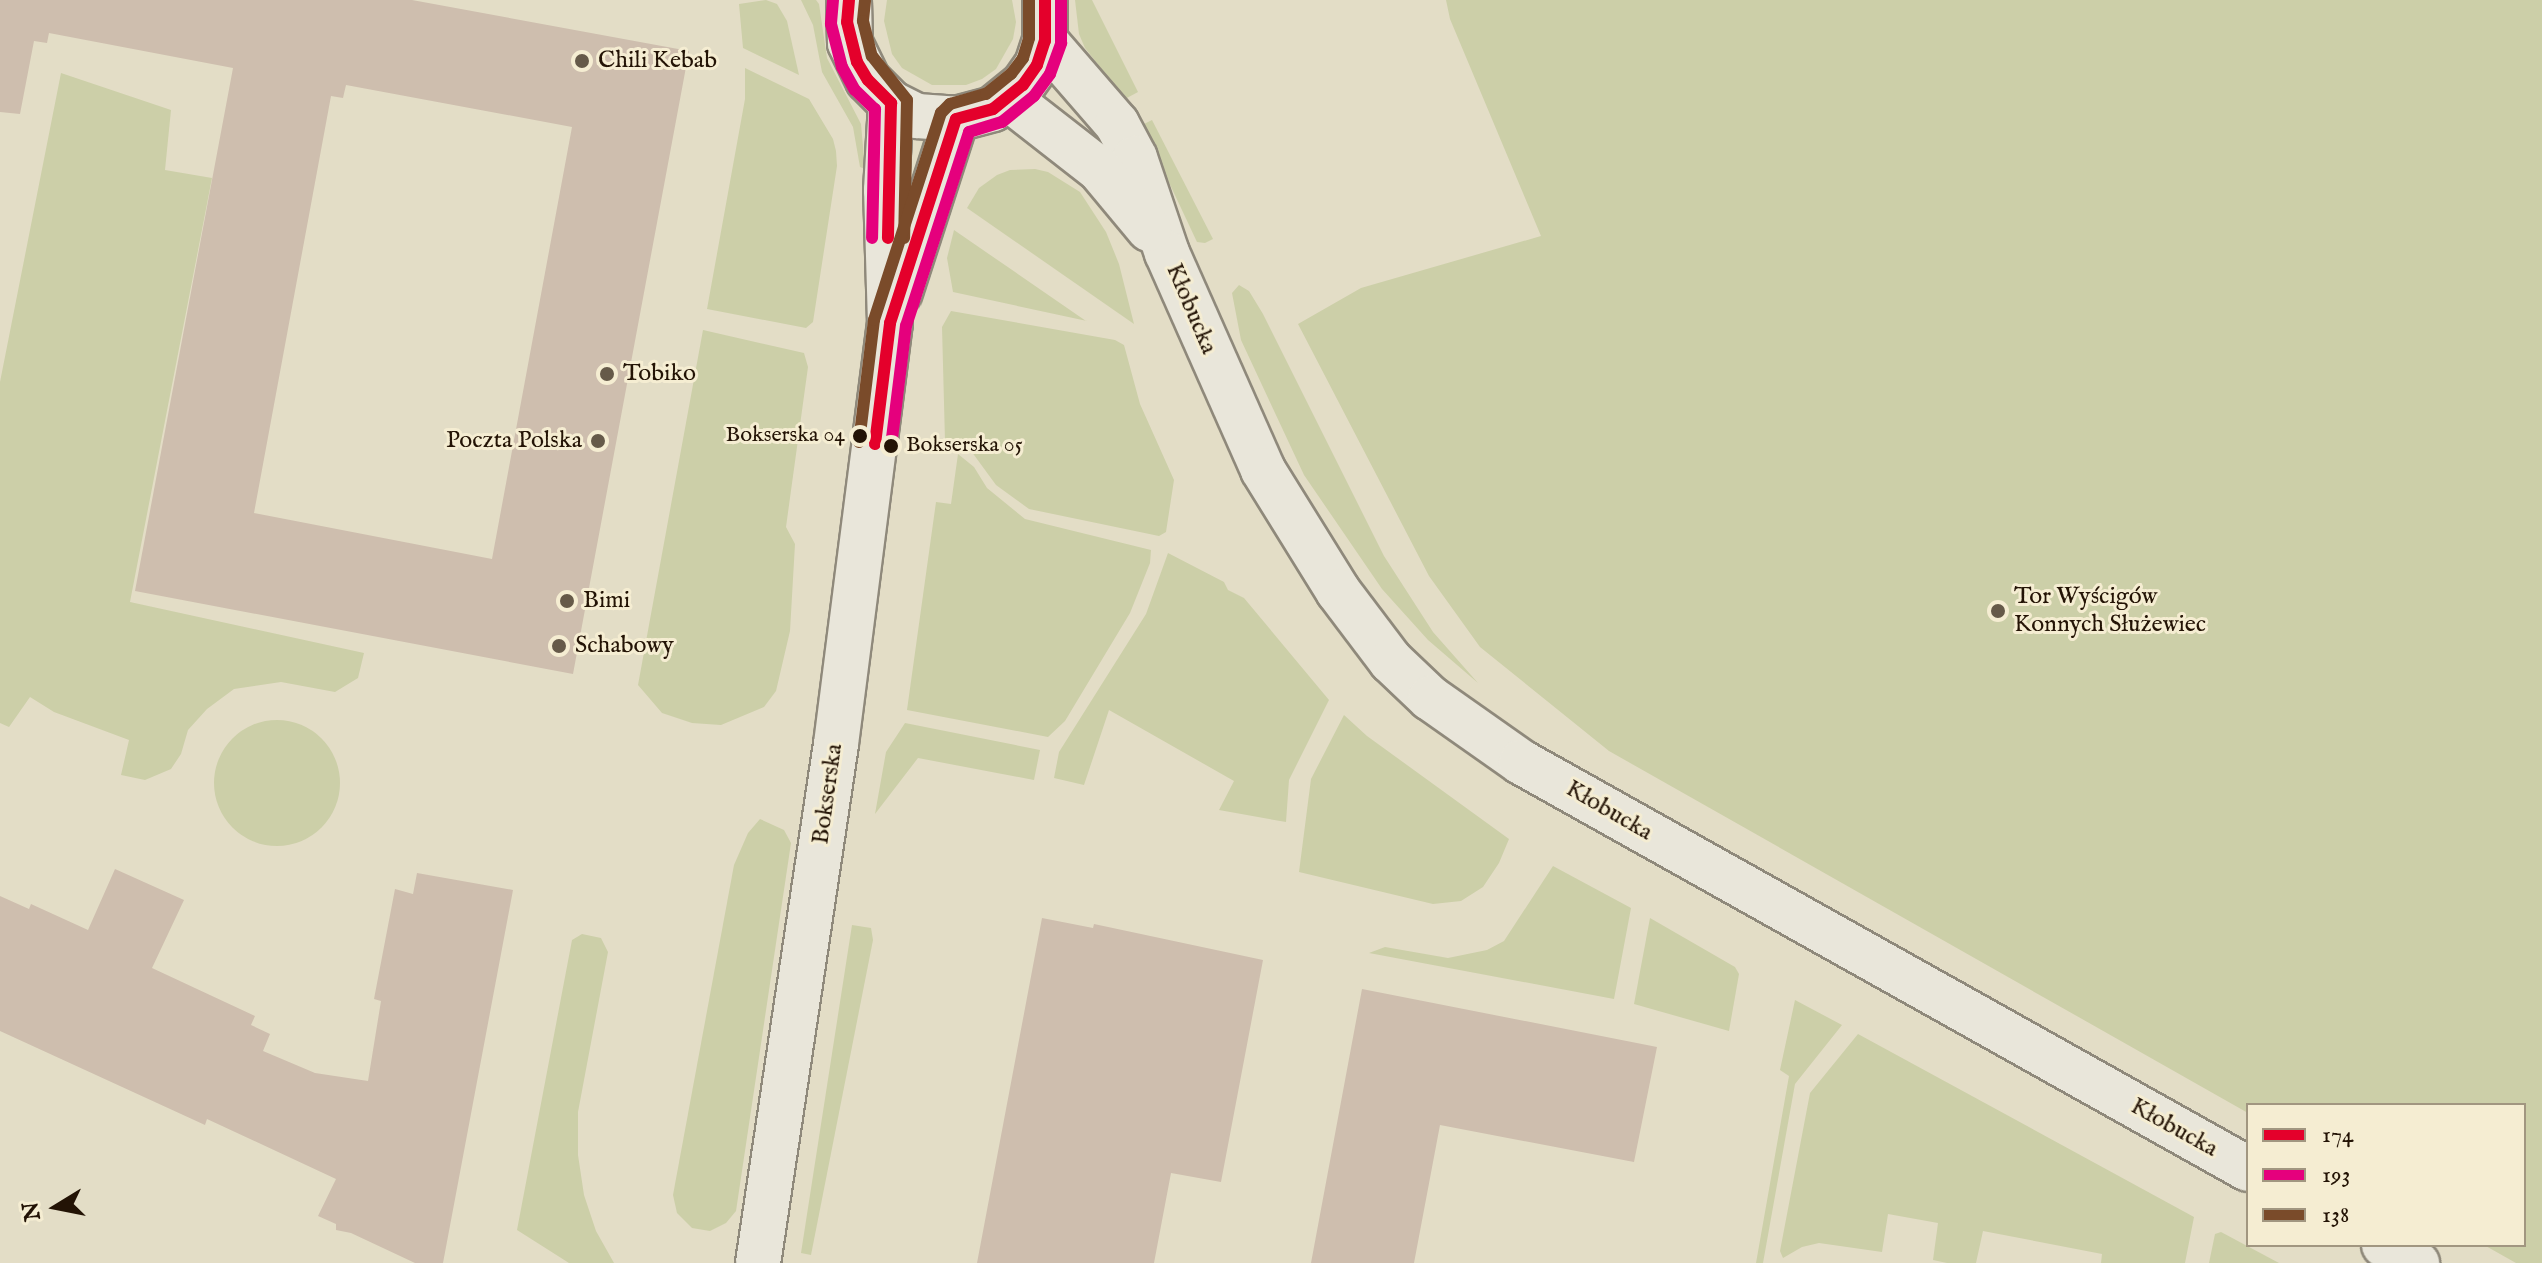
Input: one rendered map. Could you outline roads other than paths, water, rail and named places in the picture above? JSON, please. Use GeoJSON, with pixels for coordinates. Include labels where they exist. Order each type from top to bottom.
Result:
{"type":"FeatureCollection","features":[{"type":"Feature","properties":{"kind":"street"},"geometry":{"type":"LineString","coordinates":[[849,0],[847,22],[857,62],[868,80],[891,103],[917,116],[956,119],[984,112],[1009,99],[1037,65],[1045,20]]}},
{"type":"Feature","properties":{"kind":"street","name":"Kłobucka"},"geometry":{"type":"LineString","coordinates":[[1045,20],[1117,124],[1135,158],[1167,253],[1239,420],[1292,522],[1391,661],[1430,698],[1521,762],[2246,1168]]}},
{"type":"Feature","properties":{"kind":"street","name":"Kłobucka"},"geometry":{"type":"LineString","coordinates":[[1009,99],[1099,169],[1167,253]]}},
{"type":"Feature","properties":{"kind":"street","name":"Bokserska"},"geometry":{"type":"LineString","coordinates":[[758,1263],[836,744],[890,323],[886,190],[891,103]]}},
{"type":"Feature","properties":{"kind":"street","name":"Bokserska"},"geometry":{"type":"LineString","coordinates":[[890,323],[956,119]]}},
{"type":"Feature","properties":{"kind":"street"},"geometry":{"type":"LineString","coordinates":[[2388,1247],[2417,1263]]}},
{"type":"Feature","properties":{"kind":"place","name":"Chili Kebab"},"geometry":{"type":"Point","coordinates":[582,61]}},
{"type":"Feature","properties":{"kind":"place","name":"Tobiko"},"geometry":{"type":"Point","coordinates":[607,374]}},
{"type":"Feature","properties":{"kind":"place","name":"Bokserska 04"},"geometry":{"type":"Point","coordinates":[860,436]}},
{"type":"Feature","properties":{"kind":"place","name":"Poczta Polska"},"geometry":{"type":"Point","coordinates":[598,441]}},
{"type":"Feature","properties":{"kind":"place","name":"Bokserska 05"},"geometry":{"type":"Point","coordinates":[891,446]}},
{"type":"Feature","properties":{"kind":"place","name":"Bimi"},"geometry":{"type":"Point","coordinates":[567,601]}},
{"type":"Feature","properties":{"kind":"place","name":"Tor Wyścigów Konnych Służewiec"},"geometry":{"type":"Point","coordinates":[1998,611]}},
{"type":"Feature","properties":{"kind":"place","name":"Schabowy"},"geometry":{"type":"Point","coordinates":[559,646]}}]}
